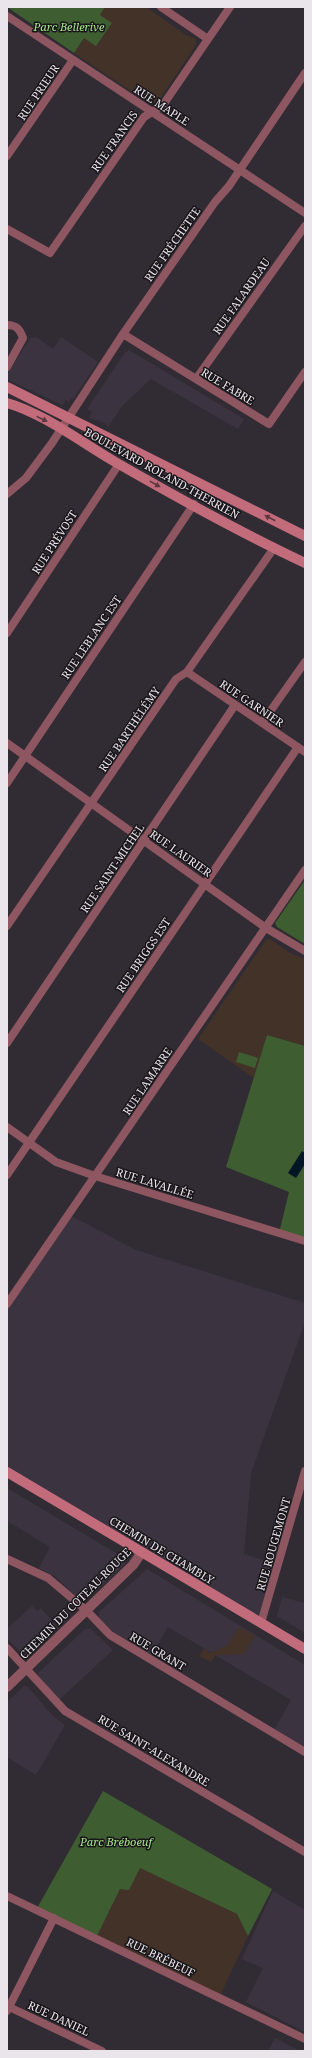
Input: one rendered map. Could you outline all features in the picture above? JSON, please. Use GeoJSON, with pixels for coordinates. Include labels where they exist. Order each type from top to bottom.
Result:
{"type":"FeatureCollection","features":[{"type":"Feature","properties":{"kind":"main road","name":"BOULEVARD ROLAND-THERRIEN"},"geometry":{"type":"LineString","coordinates":[[7,387],[69,416],[305,536]]}},
{"type":"Feature","properties":{"kind":"main road","name":"BOULEVARD ROLAND-THERRIEN"},"geometry":{"type":"LineString","coordinates":[[7,403],[35,415],[119,464],[274,548],[305,563]]}},
{"type":"Feature","properties":{"kind":"main road","name":"CHEMIN DE CHAMBLY"},"geometry":{"type":"LineString","coordinates":[[7,1472],[305,1649]]}},
{"type":"Feature","properties":{"kind":"street"},"geometry":{"type":"LineString","coordinates":[[161,7],[208,39]]}},
{"type":"Feature","properties":{"kind":"street","name":"RUE FRANCIS"},"geometry":{"type":"LineString","coordinates":[[7,229],[50,253],[144,117],[162,105],[230,7]]}},
{"type":"Feature","properties":{"kind":"street","name":"RUE MAPLE"},"geometry":{"type":"LineString","coordinates":[[7,16],[305,213]]}},
{"type":"Feature","properties":{"kind":"street","name":"RUE PRIEUR"},"geometry":{"type":"LineString","coordinates":[[7,156],[73,60]]}},
{"type":"Feature","properties":{"kind":"street","name":"RUE FRÉCHETTE"},"geometry":{"type":"LineString","coordinates":[[7,494],[26,478],[61,430],[123,334],[240,169],[305,73]]}},
{"type":"Feature","properties":{"kind":"street","name":"RUE FALARDEAU"},"geometry":{"type":"LineString","coordinates":[[196,379],[305,226]]}},
{"type":"Feature","properties":{"kind":"street"},"geometry":{"type":"LineString","coordinates":[[7,325],[12,325],[20,330],[23,338],[7,367]]}},
{"type":"Feature","properties":{"kind":"street","name":"RUE FABRE"},"geometry":{"type":"LineString","coordinates":[[123,334],[269,424],[305,372]]}},
{"type":"Feature","properties":{"kind":"street","name":"RUE PRÉVOST"},"geometry":{"type":"LineString","coordinates":[[7,633],[119,464]]}},
{"type":"Feature","properties":{"kind":"street","name":"RUE LEBLANC EST"},"geometry":{"type":"LineString","coordinates":[[7,782],[194,504]]}},
{"type":"Feature","properties":{"kind":"street","name":"RUE BARTHÉLÉMY"},"geometry":{"type":"LineString","coordinates":[[7,926],[176,679],[187,672],[274,548]]}},
{"type":"Feature","properties":{"kind":"street"},"geometry":{"type":"LineString","coordinates":[[262,723],[305,662]]}},
{"type":"Feature","properties":{"kind":"street","name":"RUE GARNIER"},"geometry":{"type":"LineString","coordinates":[[187,672],[302,749]]}},
{"type":"Feature","properties":{"kind":"street","name":"RUE SAINT-MICHEL"},"geometry":{"type":"LineString","coordinates":[[7,1043],[235,705]]}},
{"type":"Feature","properties":{"kind":"street","name":"RUE LAURIER"},"geometry":{"type":"LineString","coordinates":[[7,744],[266,928],[305,951]]}},
{"type":"Feature","properties":{"kind":"street","name":"RUE BRIGGS EST"},"geometry":{"type":"LineString","coordinates":[[7,1175],[205,884],[302,749]]}},
{"type":"Feature","properties":{"kind":"street","name":"RUE LAMARRE"},"geometry":{"type":"LineString","coordinates":[[7,1304],[305,870]]}},
{"type":"Feature","properties":{"kind":"street","name":"RUE LAVALLÉE"},"geometry":{"type":"LineString","coordinates":[[7,1127],[56,1162],[95,1176],[305,1241]]}},
{"type":"Feature","properties":{"kind":"street","name":"RUE ROUGEMONT"},"geometry":{"type":"LineString","coordinates":[[261,1623],[305,1471]]}},
{"type":"Feature","properties":{"kind":"street","name":"CHEMIN DU COTEAU-ROUGE"},"geometry":{"type":"LineString","coordinates":[[7,1687],[133,1565],[142,1552]]}},
{"type":"Feature","properties":{"kind":"street","name":"RUE GRANT"},"geometry":{"type":"LineString","coordinates":[[7,1559],[48,1578],[87,1611],[110,1635],[305,1752]]}},
{"type":"Feature","properties":{"kind":"street","name":"RUE SAINT-ALEXANDRE"},"geometry":{"type":"LineString","coordinates":[[7,1648],[65,1711],[305,1852]]}},
{"type":"Feature","properties":{"kind":"street","name":"RUE BRÉBEUF"},"geometry":{"type":"LineString","coordinates":[[7,1896],[305,2039]]}},
{"type":"Feature","properties":{"kind":"street"},"geometry":{"type":"LineString","coordinates":[[8,2008],[54,1918]]}},
{"type":"Feature","properties":{"kind":"street","name":"RUE DANIEL"},"geometry":{"type":"LineString","coordinates":[[8,2008],[102,2051]]}},
{"type":"Feature","properties":{"kind":"shaded area"},"geometry":{"type":"Polygon","coordinates":[[[105,7],[146,7],[186,35],[196,39],[196,45],[159,100],[152,102],[146,101],[74,53],[105,7]]]}},
{"type":"Feature","properties":{"kind":"shaded area"},"geometry":{"type":"Polygon","coordinates":[[[36,337],[53,349],[61,337],[98,362],[73,399],[71,398],[69,402],[66,400],[62,405],[11,381],[8,378],[8,373],[30,338],[36,337]]]}},
{"type":"Feature","properties":{"kind":"shaded area"},"geometry":{"type":"Polygon","coordinates":[[[129,350],[244,419],[238,429],[151,379],[123,405],[108,427],[105,423],[89,418],[92,412],[87,409],[124,354],[129,350]]]}},
{"type":"Feature","properties":{"kind":"shaded area"},"geometry":{"type":"Polygon","coordinates":[[[270,939],[290,953],[305,959],[305,1046],[267,1035],[254,1078],[198,1039],[266,940],[270,939]]]}},
{"type":"Feature","properties":{"kind":"shaded area"},"geometry":{"type":"Polygon","coordinates":[[[68,1214],[136,1250],[305,1303],[305,1322],[251,1473],[244,1554],[278,1565],[261,1623],[7,1472],[7,1304],[68,1214]]]}},
{"type":"Feature","properties":{"kind":"shaded area"},"geometry":{"type":"Polygon","coordinates":[[[7,1488],[121,1556],[125,1564],[87,1599],[81,1601],[56,1577],[39,1568],[50,1547],[7,1521],[7,1488]]]}},
{"type":"Feature","properties":{"kind":"shaded area"},"geometry":{"type":"Polygon","coordinates":[[[147,1569],[305,1665],[305,1748],[274,1730],[291,1700],[168,1627],[150,1657],[115,1634],[99,1618],[99,1612],[147,1569]]]}},
{"type":"Feature","properties":{"kind":"shaded area"},"geometry":{"type":"Polygon","coordinates":[[[282,1597],[305,1603],[305,1633],[277,1616],[282,1597]]]}},
{"type":"Feature","properties":{"kind":"shaded area"},"geometry":{"type":"Polygon","coordinates":[[[32,1606],[37,1611],[41,1608],[58,1628],[29,1656],[22,1654],[7,1638],[7,1629],[32,1606]]]}},
{"type":"Feature","properties":{"kind":"shaded area"},"geometry":{"type":"Polygon","coordinates":[[[239,1627],[255,1636],[244,1654],[216,1655],[211,1662],[199,1656],[204,1649],[211,1653],[228,1645],[239,1627]]]}},
{"type":"Feature","properties":{"kind":"shaded area"},"geometry":{"type":"Polygon","coordinates":[[[85,1629],[91,1629],[113,1650],[58,1701],[39,1678],[38,1673],[85,1629]]]}},
{"type":"Feature","properties":{"kind":"shaded area"},"geometry":{"type":"Polygon","coordinates":[[[24,1686],[28,1687],[53,1716],[65,1725],[36,1775],[7,1757],[7,1702],[24,1686]]]}},
{"type":"Feature","properties":{"kind":"shaded area"},"geometry":{"type":"Polygon","coordinates":[[[140,1868],[237,1914],[248,1936],[219,1998],[96,1938],[120,1889],[129,1889],[140,1868]]]}},
{"type":"Feature","properties":{"kind":"shaded area"},"geometry":{"type":"Polygon","coordinates":[[[273,1891],[305,1910],[305,2032],[246,2002],[263,1968],[242,1959],[273,1891]]]}},
{"type":"Feature","properties":{"kind":"shaded area"},"geometry":{"type":"Polygon","coordinates":[[[275,2038],[300,2051],[268,2051],[275,2038]]]}},
{"type":"Feature","properties":{"kind":"green space","name":"Parc Bellerive"},"geometry":{"type":"Polygon","coordinates":[[[7,7],[105,7],[100,15],[112,23],[96,46],[84,38],[74,53],[7,7]]]}},
{"type":"Feature","properties":{"kind":"green space"},"geometry":{"type":"Polygon","coordinates":[[[305,880],[305,944],[277,927],[275,923],[305,880]]]}},
{"type":"Feature","properties":{"kind":"green space"},"geometry":{"type":"Polygon","coordinates":[[[267,1035],[305,1046],[305,1241],[279,1233],[289,1192],[226,1167],[267,1035]]]}},
{"type":"Feature","properties":{"kind":"green space"},"geometry":{"type":"Polygon","coordinates":[[[239,1052],[258,1058],[255,1068],[236,1062],[239,1052]]]}},
{"type":"Feature","properties":{"kind":"green space","name":"Parc Bréboeuf"},"geometry":{"type":"Polygon","coordinates":[[[103,1791],[272,1889],[248,1936],[237,1914],[140,1868],[129,1890],[120,1889],[96,1938],[36,1910],[103,1791]]]}},
{"type":"Feature","properties":{"kind":"water"},"geometry":{"type":"Polygon","coordinates":[[[302,1151],[305,1153],[305,1164],[296,1178],[288,1173],[302,1151]]]}}]}
